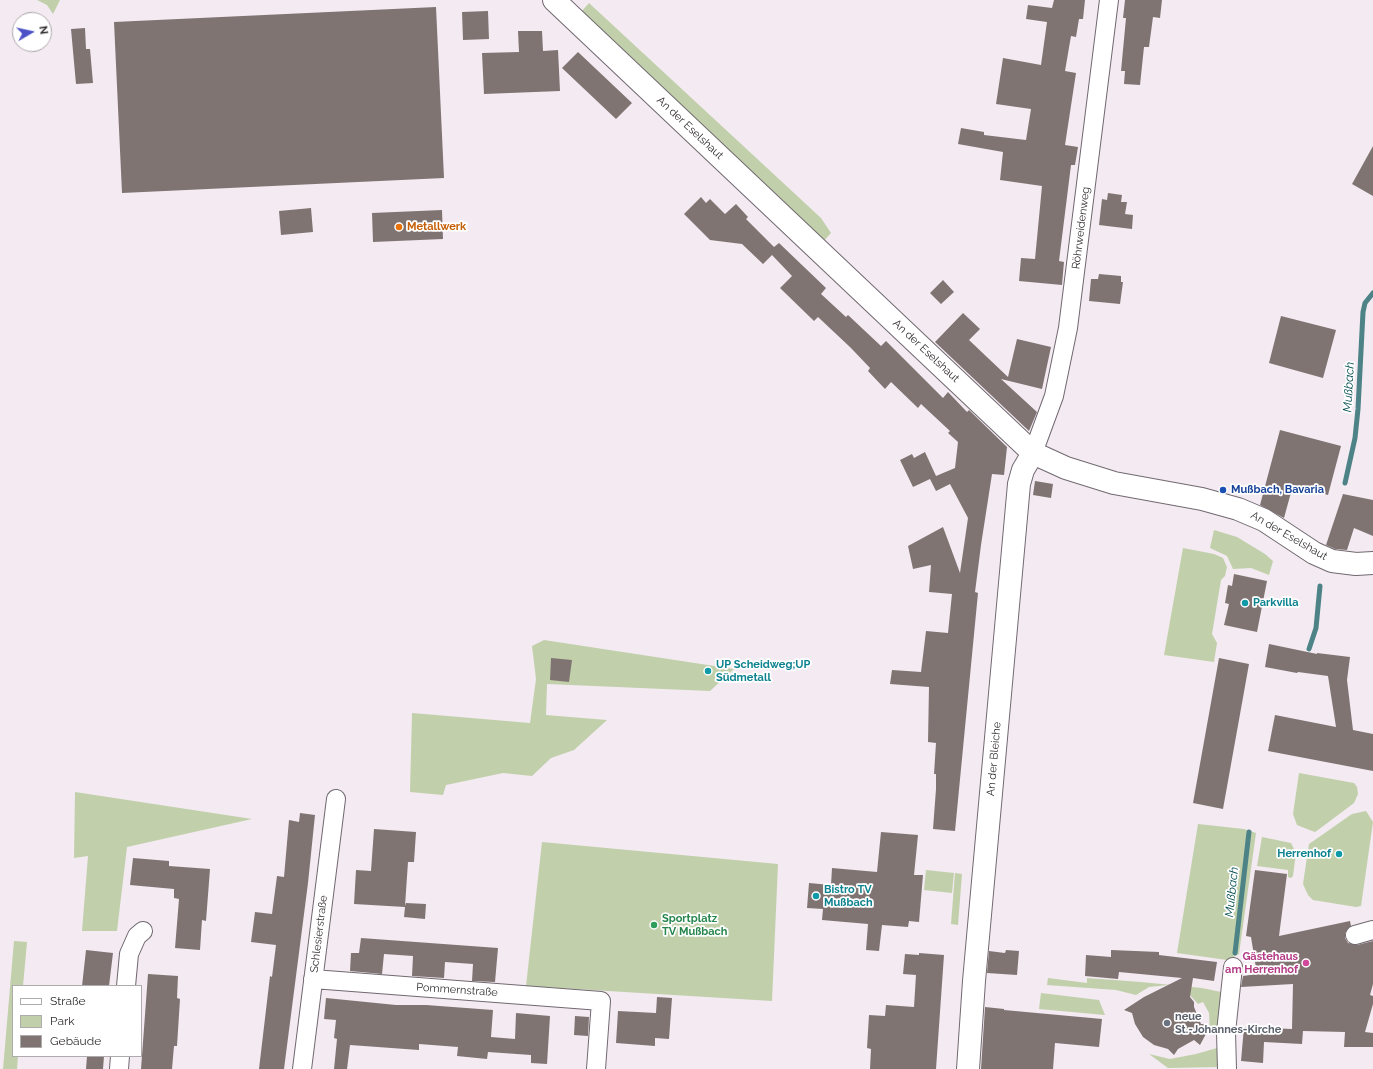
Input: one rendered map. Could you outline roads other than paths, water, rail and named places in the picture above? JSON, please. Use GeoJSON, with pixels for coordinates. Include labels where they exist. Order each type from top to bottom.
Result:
{"type":"FeatureCollection","features":[{"type":"Feature","properties":{"kind":"main road","name":"An der Eselshaut"},"geometry":{"type":"LineString","coordinates":[[554,0],[1033,453],[1066,468],[1114,483],[1202,499],[1238,509],[1264,520],[1314,553],[1332,561],[1356,564],[1373,563]]}},
{"type":"Feature","properties":{"kind":"main road","name":"An der Bleiche"},"geometry":{"type":"LineString","coordinates":[[968,1069],[974,981],[1019,484],[1023,470],[1033,453]]}},
{"type":"Feature","properties":{"kind":"street","name":"Röhrweidenweg"},"geometry":{"type":"LineString","coordinates":[[1033,453],[1054,396],[1068,328],[1109,0]]}},
{"type":"Feature","properties":{"kind":"street","name":"Schlesierstraße"},"geometry":{"type":"LineString","coordinates":[[302,1069],[336,799]]}},
{"type":"Feature","properties":{"kind":"street"},"geometry":{"type":"LineString","coordinates":[[1354,935],[1373,930]]}},
{"type":"Feature","properties":{"kind":"street"},"geometry":{"type":"LineString","coordinates":[[126,985],[129,954],[133,942],[143,931]]}},
{"type":"Feature","properties":{"kind":"street"},"geometry":{"type":"LineString","coordinates":[[1228,1069],[1226,1032],[1233,967]]}},
{"type":"Feature","properties":{"kind":"street","name":"Pommernstraße"},"geometry":{"type":"LineString","coordinates":[[313,979],[601,1001],[596,1069]]}},
{"type":"Feature","properties":{"kind":"street"},"geometry":{"type":"LineString","coordinates":[[119,1069],[120,1057]]}},
{"type":"Feature","properties":{"kind":"waterway","name":"Mußbach"},"geometry":{"type":"LineString","coordinates":[[1345,483],[1355,438],[1363,312],[1365,303],[1373,293]]}},
{"type":"Feature","properties":{"kind":"waterway","name":"Mußbach"},"geometry":{"type":"LineString","coordinates":[[1309,649],[1316,628],[1320,586]]}},
{"type":"Feature","properties":{"kind":"waterway","name":"Mußbach"},"geometry":{"type":"LineString","coordinates":[[1235,953],[1249,832]]}},
{"type":"Feature","properties":{"kind":"place","name":"Metallwerk"},"geometry":{"type":"Point","coordinates":[399,227]}},
{"type":"Feature","properties":{"kind":"place","name":"Mußbach, Bavaria"},"geometry":{"type":"Point","coordinates":[1223,490]}},
{"type":"Feature","properties":{"kind":"place","name":"Parkvilla"},"geometry":{"type":"Point","coordinates":[1245,603]}},
{"type":"Feature","properties":{"kind":"place","name":"UP Scheidweg;UP Südmetall"},"geometry":{"type":"Point","coordinates":[708,671]}},
{"type":"Feature","properties":{"kind":"place","name":"Herrenhof"},"geometry":{"type":"Point","coordinates":[1339,854]}},
{"type":"Feature","properties":{"kind":"place","name":"Bistro TV Mußbach"},"geometry":{"type":"Point","coordinates":[816,896]}},
{"type":"Feature","properties":{"kind":"place","name":"Sportplatz TV Mußbach"},"geometry":{"type":"Point","coordinates":[654,925]}},
{"type":"Feature","properties":{"kind":"place","name":"Gästehaus am Herrenhof"},"geometry":{"type":"Point","coordinates":[1306,963]}},
{"type":"Feature","properties":{"kind":"place","name":"neue St.-Johannes-Kirche"},"geometry":{"type":"Point","coordinates":[1167,1023]}}]}
